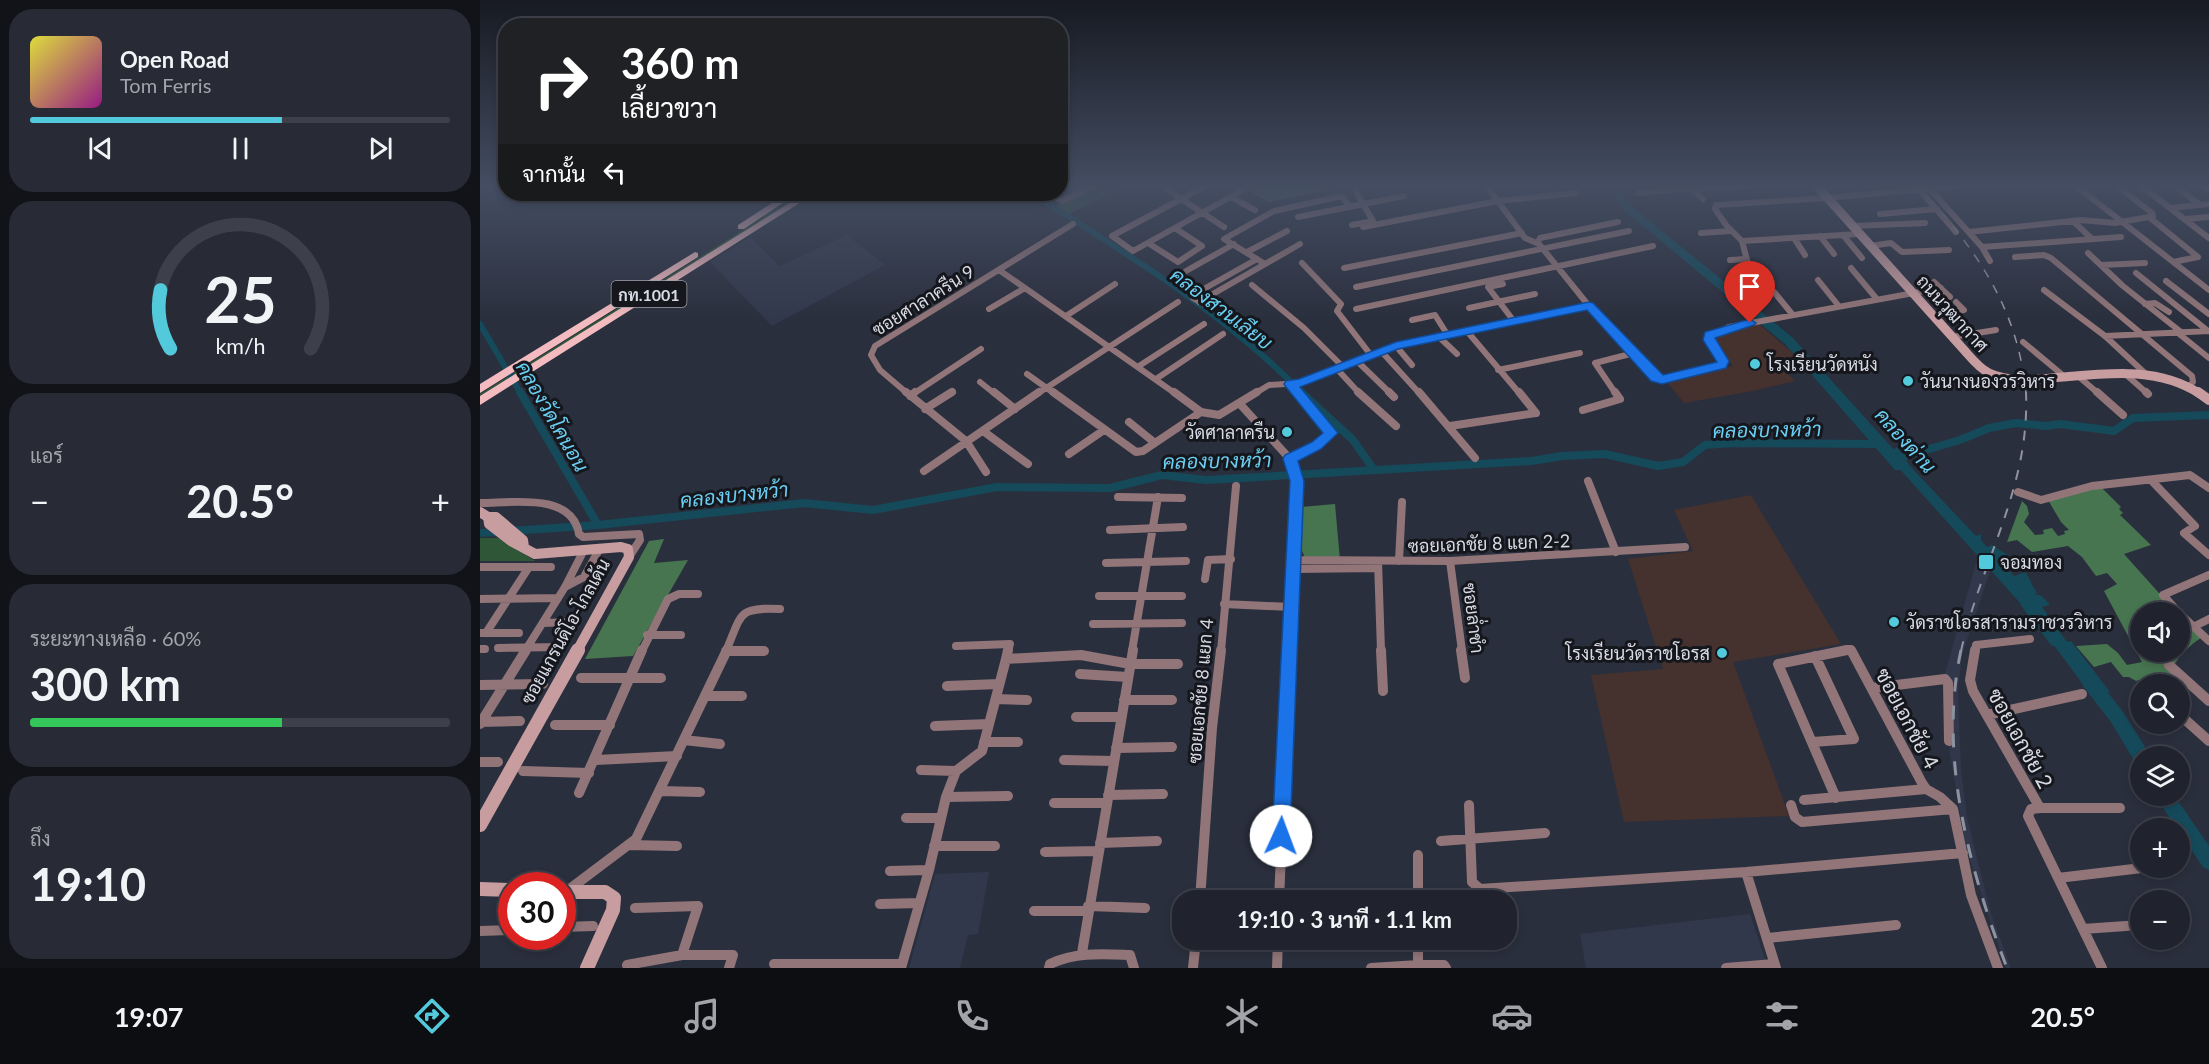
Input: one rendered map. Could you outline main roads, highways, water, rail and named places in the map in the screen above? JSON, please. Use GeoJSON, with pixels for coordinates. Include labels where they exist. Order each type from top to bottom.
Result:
{"type":"FeatureCollection","features":[{"type":"Feature","properties":{"kind":"main road","name":"กท.1001"},"geometry":{"type":"LineString","coordinates":[[518,371],[736,230]]}},
{"type":"Feature","properties":{"kind":"main road","name":"กท.1001"},"geometry":{"type":"LineString","coordinates":[[480,401],[502,381],[749,230]]}},
{"type":"Feature","properties":{"kind":"main road","name":"ถนนวุฒากาศ"},"geometry":{"type":"LineString","coordinates":[[1856,230],[1980,367],[1996,376],[2025,380],[2122,371],[2189,386],[2209,400]]}},
{"type":"Feature","properties":{"kind":"main road","name":"กท.1001"},"geometry":{"type":"LineString","coordinates":[[481,387],[502,381]]}},
{"type":"Feature","properties":{"kind":"main road","name":"ซอยแกรนดิโอ-โกลเด้น"},"geometry":{"type":"LineString","coordinates":[[488,518],[516,533],[524,542],[524,547]]}},
{"type":"Feature","properties":{"kind":"main road","name":"ซอยแกรนดิโอ-โกลเด้น"},"geometry":{"type":"LineString","coordinates":[[480,825],[629,557],[628,549],[621,547],[538,555],[524,547],[513,545],[502,536],[488,518]]}},
{"type":"Feature","properties":{"kind":"main road"},"geometry":{"type":"LineString","coordinates":[[480,889],[498,890]]}},
{"type":"Feature","properties":{"kind":"main road"},"geometry":{"type":"LineString","coordinates":[[576,892],[605,892],[614,898],[614,910],[587,968]]}},
{"type":"Feature","properties":{"kind":"waterway","name":"คลองสวนเลียบ"},"geometry":{"type":"LineString","coordinates":[[1089,230],[1208,311],[1273,365],[1303,394]]}},
{"type":"Feature","properties":{"kind":"waterway","name":"คลองด่าน"},"geometry":{"type":"LineString","coordinates":[[1654,230],[1789,341],[1900,466]]}},
{"type":"Feature","properties":{"kind":"waterway","name":"คลองวัดโคนอน"},"geometry":{"type":"LineString","coordinates":[[480,324],[521,394]]}},
{"type":"Feature","properties":{"kind":"waterway","name":"คลองวัดโคนอน"},"geometry":{"type":"LineString","coordinates":[[520,392],[598,525]]}},
{"type":"Feature","properties":{"kind":"waterway","name":"คลองสวนเลียบ"},"geometry":{"type":"LineString","coordinates":[[1301,392],[1353,440],[1374,470]]}},
{"type":"Feature","properties":{"kind":"waterway"},"geometry":{"type":"LineString","coordinates":[[1895,459],[1960,440],[1989,428],[2016,423],[2046,426],[2060,424],[2114,431],[2133,418],[2209,415]]}},
{"type":"Feature","properties":{"kind":"waterway","name":"คลองบางหว้า"},"geometry":{"type":"LineString","coordinates":[[598,525],[804,503],[873,510],[997,487],[1110,488],[1162,475],[1206,480],[1532,461],[1562,456],[1605,454],[1658,466],[1683,462],[1705,445],[1732,443],[1879,444]]}},
{"type":"Feature","properties":{"kind":"waterway","name":"คลองบางหว้า"},"geometry":{"type":"LineString","coordinates":[[511,531],[598,525]]}},
{"type":"Feature","properties":{"kind":"waterway","name":"คลองบางหว้า"},"geometry":{"type":"LineString","coordinates":[[480,533],[499,532]]}},
{"type":"Feature","properties":{"kind":"waterway","name":"คลองด่าน"},"geometry":{"type":"LineString","coordinates":[[2027,603],[2056,640]]}},
{"type":"Feature","properties":{"kind":"waterway","name":"คลองด่าน"},"geometry":{"type":"LineString","coordinates":[[2089,681],[2117,717],[2135,746]]}},
{"type":"Feature","properties":{"kind":"waterway","name":"คลองด่าน"},"geometry":{"type":"LineString","coordinates":[[2172,806],[2209,861]]}},
{"type":"Feature","properties":{"kind":"railway"},"geometry":{"type":"LineString","coordinates":[[1956,230],[1975,256],[2003,306],[2014,333],[2026,394]]}},
{"type":"Feature","properties":{"kind":"railway"},"geometry":{"type":"LineString","coordinates":[[1961,651],[1980,586],[2012,493],[2025,427],[2026,394]]}},
{"type":"Feature","properties":{"kind":"railway"},"geometry":{"type":"LineString","coordinates":[[1961,650],[1955,690],[1953,730],[1955,771],[1970,852],[2007,968]]}},
{"type":"Feature","properties":{"kind":"place","name":"โรงเรียนวัดหนัง"},"geometry":{"type":"Point","coordinates":[1755,364]}},
{"type":"Feature","properties":{"kind":"place","name":"วันนางนองวรวิหาร"},"geometry":{"type":"Point","coordinates":[1908,381]}},
{"type":"Feature","properties":{"kind":"place","name":"วัดศาลาครืน"},"geometry":{"type":"Point","coordinates":[1287,432]}},
{"type":"Feature","properties":{"kind":"place","name":"จอมทอง"},"geometry":{"type":"Point","coordinates":[1986,562]}},
{"type":"Feature","properties":{"kind":"place","name":"วัดราชโอรสารามราชวรวิหาร"},"geometry":{"type":"Point","coordinates":[1894,622]}},
{"type":"Feature","properties":{"kind":"place","name":"โรงเรียนวัดราชโอรส"},"geometry":{"type":"Point","coordinates":[1722,653]}}]}
